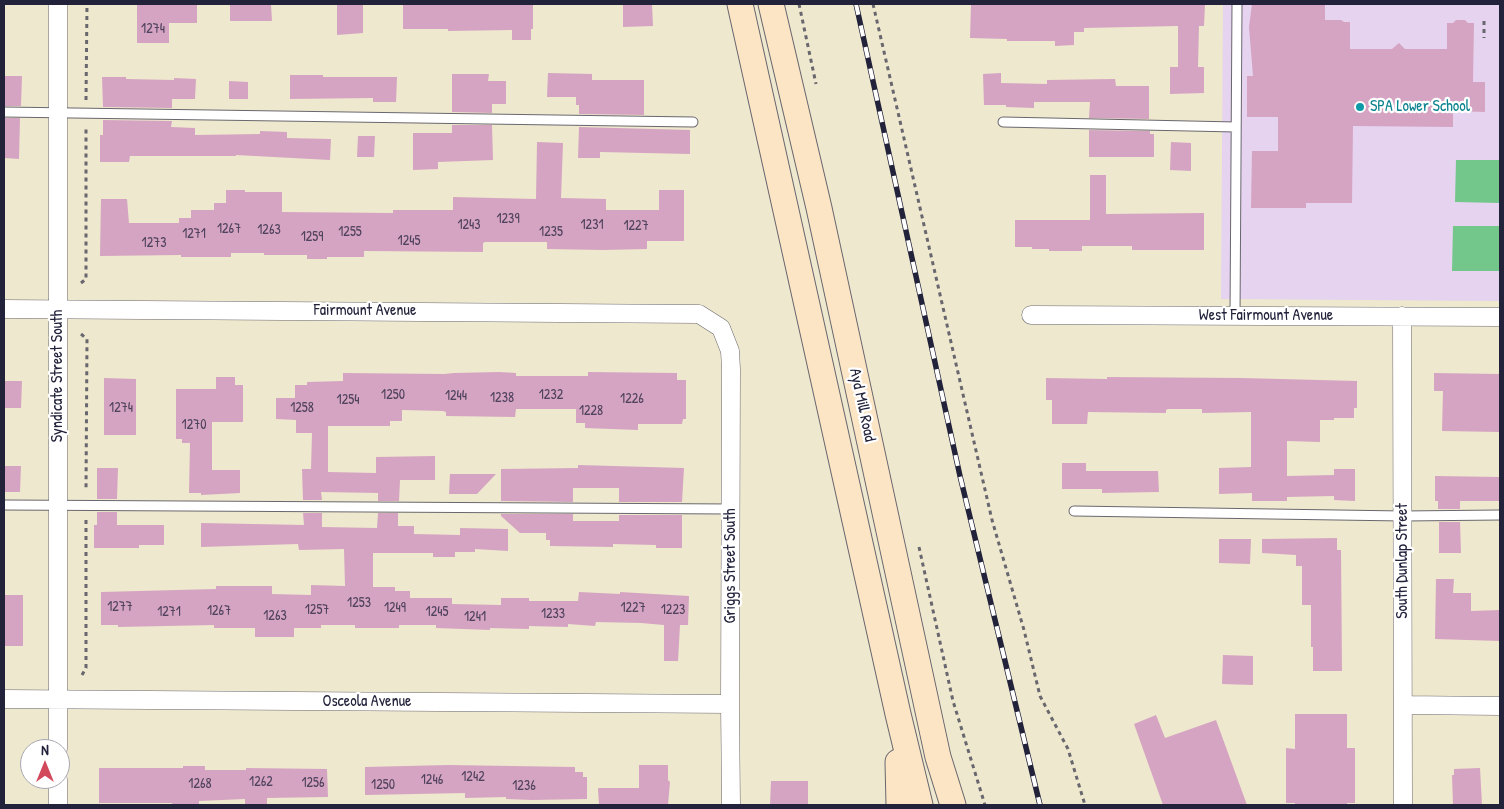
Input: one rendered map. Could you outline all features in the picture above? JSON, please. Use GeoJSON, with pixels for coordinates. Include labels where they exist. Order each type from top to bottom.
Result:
{"type":"FeatureCollection","features":[{"type":"Feature","properties":{"kind":"main road","name":"Ayd Mill Road"},"geometry":{"type":"LineString","coordinates":[[740,4],[898,714],[920,805]]}},
{"type":"Feature","properties":{"kind":"main road","name":"Ayd Mill Road"},"geometry":{"type":"LineString","coordinates":[[771,4],[819,208],[938,757],[953,805]]}},
{"type":"Feature","properties":{"kind":"main road"},"geometry":{"type":"LineString","coordinates":[[898,714],[899,805]]}},
{"type":"Feature","properties":{"kind":"street","name":"Syndicate Street South"},"geometry":{"type":"LineString","coordinates":[[58,4],[58,739]]}},
{"type":"Feature","properties":{"kind":"street","name":"Fairmount Avenue"},"geometry":{"type":"LineString","coordinates":[[4,309],[699,314],[721,328]]}},
{"type":"Feature","properties":{"kind":"street","name":"West Fairmount Avenue"},"geometry":{"type":"LineString","coordinates":[[1031,315],[1500,317]]}},
{"type":"Feature","properties":{"kind":"street","name":"South Dunlap Street"},"geometry":{"type":"LineString","coordinates":[[1402,316],[1403,805]]}},
{"type":"Feature","properties":{"kind":"street","name":"Griggs Street South"},"geometry":{"type":"LineString","coordinates":[[721,328],[730,351],[731,369],[731,805]]}},
{"type":"Feature","properties":{"kind":"street","name":"Osceola Avenue"},"geometry":{"type":"LineString","coordinates":[[4,699],[730,704]]}},
{"type":"Feature","properties":{"kind":"street"},"geometry":{"type":"LineString","coordinates":[[1403,705],[1500,706]]}},
{"type":"Feature","properties":{"kind":"street"},"geometry":{"type":"LineString","coordinates":[[58,789],[58,805]]}},
{"type":"Feature","properties":{"kind":"lane"},"geometry":{"type":"LineString","coordinates":[[1235,316],[1237,4]]}},
{"type":"Feature","properties":{"kind":"lane"},"geometry":{"type":"LineString","coordinates":[[4,112],[693,122]]}},
{"type":"Feature","properties":{"kind":"lane"},"geometry":{"type":"LineString","coordinates":[[1003,122],[1236,127]]}},
{"type":"Feature","properties":{"kind":"lane"},"geometry":{"type":"LineString","coordinates":[[4,505],[731,509]]}},
{"type":"Feature","properties":{"kind":"lane"},"geometry":{"type":"LineString","coordinates":[[1074,511],[1403,516],[1500,515]]}},
{"type":"Feature","properties":{"kind":"path"},"geometry":{"type":"LineString","coordinates":[[81,283],[86,279],[86,4]]}},
{"type":"Feature","properties":{"kind":"path"},"geometry":{"type":"LineString","coordinates":[[873,4],[992,520],[1024,630],[1040,696],[1068,749],[1084,805]]}},
{"type":"Feature","properties":{"kind":"path"},"geometry":{"type":"LineString","coordinates":[[1484,21],[1484,38]]}},
{"type":"Feature","properties":{"kind":"shaded area"},"geometry":{"type":"Polygon","coordinates":[[[1223,4],[1500,4],[1500,301],[1221,299],[1223,4]]]}},
{"type":"Feature","properties":{"kind":"green space"},"geometry":{"type":"Polygon","coordinates":[[[1456,160],[1500,160],[1500,203],[1455,202],[1456,160]]]}},
{"type":"Feature","properties":{"kind":"green space"},"geometry":{"type":"Polygon","coordinates":[[[1453,226],[1500,226],[1500,271],[1452,271],[1453,226]]]}},
{"type":"Feature","properties":{"kind":"building"},"geometry":{"type":"Polygon","coordinates":[[[137,4],[197,4],[197,23],[169,23],[169,43],[137,43],[137,4]]]}},
{"type":"Feature","properties":{"kind":"building"},"geometry":{"type":"Polygon","coordinates":[[[230,4],[271,4],[272,21],[230,21],[230,4]]]}},
{"type":"Feature","properties":{"kind":"building"},"geometry":{"type":"Polygon","coordinates":[[[337,4],[363,4],[363,33],[337,35],[337,4]]]}},
{"type":"Feature","properties":{"kind":"building"},"geometry":{"type":"Polygon","coordinates":[[[403,4],[533,4],[531,40],[512,40],[512,30],[448,31],[448,29],[403,29],[403,4]]]}},
{"type":"Feature","properties":{"kind":"building"},"geometry":{"type":"Polygon","coordinates":[[[623,4],[652,4],[653,26],[623,27],[623,4]]]}},
{"type":"Feature","properties":{"kind":"building"},"geometry":{"type":"Polygon","coordinates":[[[971,4],[1205,4],[1204,26],[1199,26],[1198,67],[1204,67],[1204,93],[1170,94],[1170,67],[1178,67],[1178,26],[1084,28],[1084,32],[1074,32],[1074,45],[1055,46],[1055,41],[1007,41],[1007,39],[970,38],[971,4]]]}},
{"type":"Feature","properties":{"kind":"building","name":"SPA Lower School"},"geometry":{"type":"Polygon","coordinates":[[[1252,4],[1325,4],[1325,20],[1350,22],[1350,49],[1392,49],[1399,43],[1405,49],[1447,49],[1447,23],[1465,20],[1468,23],[1474,23],[1473,82],[1485,82],[1485,112],[1453,111],[1453,127],[1353,126],[1352,203],[1306,203],[1306,208],[1251,208],[1252,151],[1278,151],[1278,117],[1247,117],[1247,76],[1253,76],[1249,27],[1252,4]]]}},
{"type":"Feature","properties":{"kind":"building"},"geometry":{"type":"Polygon","coordinates":[[[548,73],[592,74],[592,80],[644,80],[644,115],[579,114],[579,105],[576,105],[576,97],[547,97],[548,73]]]}},
{"type":"Feature","properties":{"kind":"building"},"geometry":{"type":"Polygon","coordinates":[[[1001,73],[1001,83],[1047,84],[1047,80],[1115,79],[1116,86],[1149,86],[1149,119],[1089,118],[1090,102],[1034,102],[1034,108],[984,105],[983,74],[1001,73]]]}},
{"type":"Feature","properties":{"kind":"building"},"geometry":{"type":"Polygon","coordinates":[[[452,74],[489,74],[488,81],[506,81],[506,104],[492,104],[492,113],[452,112],[452,74]]]}},
{"type":"Feature","properties":{"kind":"building"},"geometry":{"type":"Polygon","coordinates":[[[290,75],[397,77],[396,102],[373,102],[373,98],[290,99],[290,75]]]}},
{"type":"Feature","properties":{"kind":"building"},"geometry":{"type":"Polygon","coordinates":[[[4,76],[22,76],[21,106],[4,106],[4,76]]]}},
{"type":"Feature","properties":{"kind":"building"},"geometry":{"type":"Polygon","coordinates":[[[102,77],[196,79],[195,99],[172,99],[172,108],[103,107],[102,77]]]}},
{"type":"Feature","properties":{"kind":"building"},"geometry":{"type":"Polygon","coordinates":[[[229,81],[248,82],[248,99],[229,99],[229,81]]]}},
{"type":"Feature","properties":{"kind":"building"},"geometry":{"type":"Polygon","coordinates":[[[4,118],[20,118],[19,159],[4,158],[4,118]]]}},
{"type":"Feature","properties":{"kind":"building"},"geometry":{"type":"Polygon","coordinates":[[[103,120],[172,121],[171,127],[195,128],[195,135],[260,134],[260,131],[287,132],[287,138],[331,139],[330,160],[236,155],[130,156],[129,162],[100,162],[100,135],[103,135],[103,120]]]}},
{"type":"Feature","properties":{"kind":"building"},"geometry":{"type":"Polygon","coordinates":[[[452,125],[492,125],[493,160],[438,162],[438,169],[413,170],[413,133],[452,133],[452,125]]]}},
{"type":"Feature","properties":{"kind":"building"},"geometry":{"type":"Polygon","coordinates":[[[579,127],[690,130],[690,154],[600,152],[600,158],[578,158],[579,127]]]}},
{"type":"Feature","properties":{"kind":"building"},"geometry":{"type":"Polygon","coordinates":[[[1089,130],[1150,131],[1150,134],[1154,134],[1154,157],[1089,157],[1089,130]]]}},
{"type":"Feature","properties":{"kind":"building"},"geometry":{"type":"Polygon","coordinates":[[[358,136],[375,136],[374,157],[357,157],[358,136]]]}},
{"type":"Feature","properties":{"kind":"building"},"geometry":{"type":"Polygon","coordinates":[[[537,142],[563,143],[561,198],[606,199],[606,210],[659,210],[659,190],[684,190],[684,241],[647,241],[647,249],[603,250],[547,249],[547,242],[485,242],[483,243],[483,252],[364,251],[364,257],[327,257],[327,259],[307,259],[307,255],[264,255],[264,253],[231,253],[231,257],[181,257],[181,255],[100,256],[101,199],[127,199],[129,223],[179,223],[179,218],[191,218],[191,210],[214,210],[214,203],[226,203],[226,190],[282,192],[282,212],[393,213],[393,210],[453,210],[453,197],[536,199],[537,142]]]}},
{"type":"Feature","properties":{"kind":"building"},"geometry":{"type":"Polygon","coordinates":[[[1171,142],[1191,143],[1191,171],[1170,170],[1171,142]]]}},
{"type":"Feature","properties":{"kind":"building"},"geometry":{"type":"Polygon","coordinates":[[[1090,175],[1106,175],[1106,214],[1204,213],[1204,250],[1132,250],[1132,246],[1082,246],[1082,251],[1049,251],[1049,249],[1032,249],[1032,247],[1015,247],[1015,220],[1090,220],[1090,175]]]}},
{"type":"Feature","properties":{"kind":"building"},"geometry":{"type":"Polygon","coordinates":[[[588,372],[677,373],[677,380],[686,380],[686,419],[683,419],[682,424],[638,424],[638,430],[585,428],[585,423],[576,423],[576,409],[516,409],[515,417],[446,416],[446,412],[443,411],[402,410],[402,421],[390,421],[390,426],[328,426],[328,472],[376,473],[376,457],[435,456],[435,480],[400,480],[399,501],[378,501],[378,493],[321,492],[322,500],[303,500],[302,469],[311,469],[312,433],[296,433],[296,420],[276,419],[276,398],[295,398],[295,385],[307,385],[307,382],[343,381],[343,373],[444,374],[516,373],[516,376],[588,376],[588,372]]]}},
{"type":"Feature","properties":{"kind":"building"},"geometry":{"type":"Polygon","coordinates":[[[1434,373],[1500,374],[1500,432],[1442,431],[1443,391],[1434,391],[1434,373]]]}},
{"type":"Feature","properties":{"kind":"building"},"geometry":{"type":"Polygon","coordinates":[[[216,377],[235,377],[235,385],[243,385],[243,422],[212,422],[212,470],[240,470],[240,493],[201,495],[201,493],[189,493],[190,443],[182,443],[182,439],[176,439],[176,389],[216,389],[216,377]]]}},
{"type":"Feature","properties":{"kind":"building"},"geometry":{"type":"Polygon","coordinates":[[[1107,377],[1357,381],[1357,408],[1354,408],[1354,418],[1320,420],[1320,442],[1287,441],[1287,476],[1334,475],[1334,469],[1355,469],[1355,501],[1334,500],[1334,496],[1287,497],[1287,501],[1252,501],[1252,493],[1219,494],[1219,468],[1251,467],[1251,412],[1202,413],[1202,409],[1168,409],[1166,413],[1088,412],[1087,424],[1052,424],[1052,400],[1046,400],[1046,378],[1107,379],[1107,377]]]}},
{"type":"Feature","properties":{"kind":"building"},"geometry":{"type":"Polygon","coordinates":[[[104,378],[136,379],[136,435],[104,435],[104,378]]]}},
{"type":"Feature","properties":{"kind":"building"},"geometry":{"type":"Polygon","coordinates":[[[4,381],[22,381],[21,408],[4,408],[4,381]]]}},
{"type":"Feature","properties":{"kind":"building"},"geometry":{"type":"Polygon","coordinates":[[[1062,463],[1086,463],[1086,471],[1158,471],[1159,492],[1102,493],[1102,489],[1062,489],[1062,463]]]}},
{"type":"Feature","properties":{"kind":"building"},"geometry":{"type":"Polygon","coordinates":[[[578,465],[684,468],[682,502],[619,502],[619,488],[573,488],[573,502],[501,501],[501,469],[578,468],[578,465]]]}},
{"type":"Feature","properties":{"kind":"building"},"geometry":{"type":"Polygon","coordinates":[[[4,466],[21,466],[20,492],[4,492],[4,466]]]}},
{"type":"Feature","properties":{"kind":"building"},"geometry":{"type":"Polygon","coordinates":[[[97,468],[118,468],[117,499],[97,499],[97,468]]]}},
{"type":"Feature","properties":{"kind":"building"},"geometry":{"type":"Polygon","coordinates":[[[450,474],[496,474],[477,494],[449,494],[450,474]]]}},
{"type":"Feature","properties":{"kind":"building"},"geometry":{"type":"Polygon","coordinates":[[[1435,476],[1500,477],[1500,501],[1460,501],[1460,509],[1438,509],[1438,501],[1435,501],[1435,476]]]}},
{"type":"Feature","properties":{"kind":"building"},"geometry":{"type":"Polygon","coordinates":[[[97,512],[117,512],[117,525],[164,525],[164,545],[139,545],[139,548],[94,548],[94,525],[97,525],[97,512]]]}},
{"type":"Feature","properties":{"kind":"building"},"geometry":{"type":"Polygon","coordinates":[[[303,513],[322,513],[322,527],[377,528],[378,513],[398,513],[398,526],[414,526],[414,534],[460,535],[460,528],[508,529],[508,551],[475,549],[475,552],[455,552],[455,557],[433,557],[433,553],[373,553],[373,587],[395,587],[395,591],[410,591],[410,598],[452,598],[452,604],[501,605],[501,598],[529,598],[529,601],[578,601],[579,592],[689,596],[688,625],[680,625],[678,661],[664,661],[664,625],[641,623],[596,622],[595,626],[568,624],[568,627],[529,626],[529,629],[490,628],[490,630],[436,628],[436,625],[399,625],[399,628],[355,628],[355,625],[321,625],[321,628],[294,628],[294,637],[255,637],[255,628],[214,628],[214,625],[118,627],[118,625],[101,625],[101,592],[216,589],[216,586],[272,586],[272,594],[311,595],[311,585],[345,586],[344,549],[299,550],[298,544],[201,547],[201,523],[304,525],[303,513]]]}},
{"type":"Feature","properties":{"kind":"building"},"geometry":{"type":"Polygon","coordinates":[[[501,514],[573,514],[573,521],[619,521],[619,515],[682,515],[682,548],[656,548],[656,545],[613,544],[613,547],[550,546],[550,540],[546,540],[546,533],[520,533],[501,514]]]}},
{"type":"Feature","properties":{"kind":"building"},"geometry":{"type":"Polygon","coordinates":[[[1439,522],[1460,522],[1461,553],[1439,553],[1439,522]]]}},
{"type":"Feature","properties":{"kind":"building"},"geometry":{"type":"Polygon","coordinates":[[[1337,538],[1337,550],[1341,550],[1342,671],[1313,671],[1311,605],[1302,605],[1302,566],[1296,566],[1296,555],[1262,553],[1262,539],[1337,538]]]}},
{"type":"Feature","properties":{"kind":"building"},"geometry":{"type":"Polygon","coordinates":[[[1219,539],[1251,539],[1250,564],[1219,563],[1219,539]]]}},
{"type":"Feature","properties":{"kind":"building"},"geometry":{"type":"Polygon","coordinates":[[[1436,579],[1454,579],[1453,593],[1471,593],[1471,611],[1500,610],[1500,641],[1435,639],[1436,579]]]}},
{"type":"Feature","properties":{"kind":"building"},"geometry":{"type":"Polygon","coordinates":[[[4,595],[23,595],[23,646],[4,646],[4,595]]]}},
{"type":"Feature","properties":{"kind":"building"},"geometry":{"type":"Polygon","coordinates":[[[1223,655],[1253,656],[1253,685],[1222,684],[1223,655]]]}},
{"type":"Feature","properties":{"kind":"building"},"geometry":{"type":"Polygon","coordinates":[[[1295,714],[1347,714],[1347,748],[1355,748],[1355,803],[1347,803],[1347,805],[1295,805],[1295,803],[1286,803],[1286,748],[1295,749],[1295,714]]]}},
{"type":"Feature","properties":{"kind":"building"},"geometry":{"type":"Polygon","coordinates":[[[1156,715],[1165,738],[1216,720],[1247,805],[1163,805],[1134,724],[1156,715]]]}},
{"type":"Feature","properties":{"kind":"building"},"geometry":{"type":"Polygon","coordinates":[[[448,765],[575,767],[575,772],[583,772],[583,777],[587,777],[587,799],[465,798],[465,793],[365,795],[365,767],[448,765]]]}},
{"type":"Feature","properties":{"kind":"building"},"geometry":{"type":"Polygon","coordinates":[[[639,765],[668,765],[668,780],[670,782],[668,805],[599,805],[598,788],[639,788],[639,765]]]}},
{"type":"Feature","properties":{"kind":"building"},"geometry":{"type":"Polygon","coordinates":[[[183,766],[205,766],[205,770],[246,770],[246,768],[327,769],[328,797],[267,798],[267,805],[245,805],[245,799],[199,801],[199,805],[99,803],[99,768],[183,768],[183,766]]]}},
{"type":"Feature","properties":{"kind":"building"},"geometry":{"type":"Polygon","coordinates":[[[1480,768],[1482,805],[1453,805],[1452,775],[1454,775],[1454,769],[1480,768]]]}},
{"type":"Feature","properties":{"kind":"building"},"geometry":{"type":"Polygon","coordinates":[[[771,781],[808,781],[808,805],[770,805],[771,781]]]}},
{"type":"Feature","properties":{"kind":"railway"},"geometry":{"type":"LineString","coordinates":[[856,4],[960,476],[1040,805]]}},
{"type":"Feature","properties":{"kind":"place","name":"SPA Lower School"},"geometry":{"type":"Point","coordinates":[1360,107]}}]}
